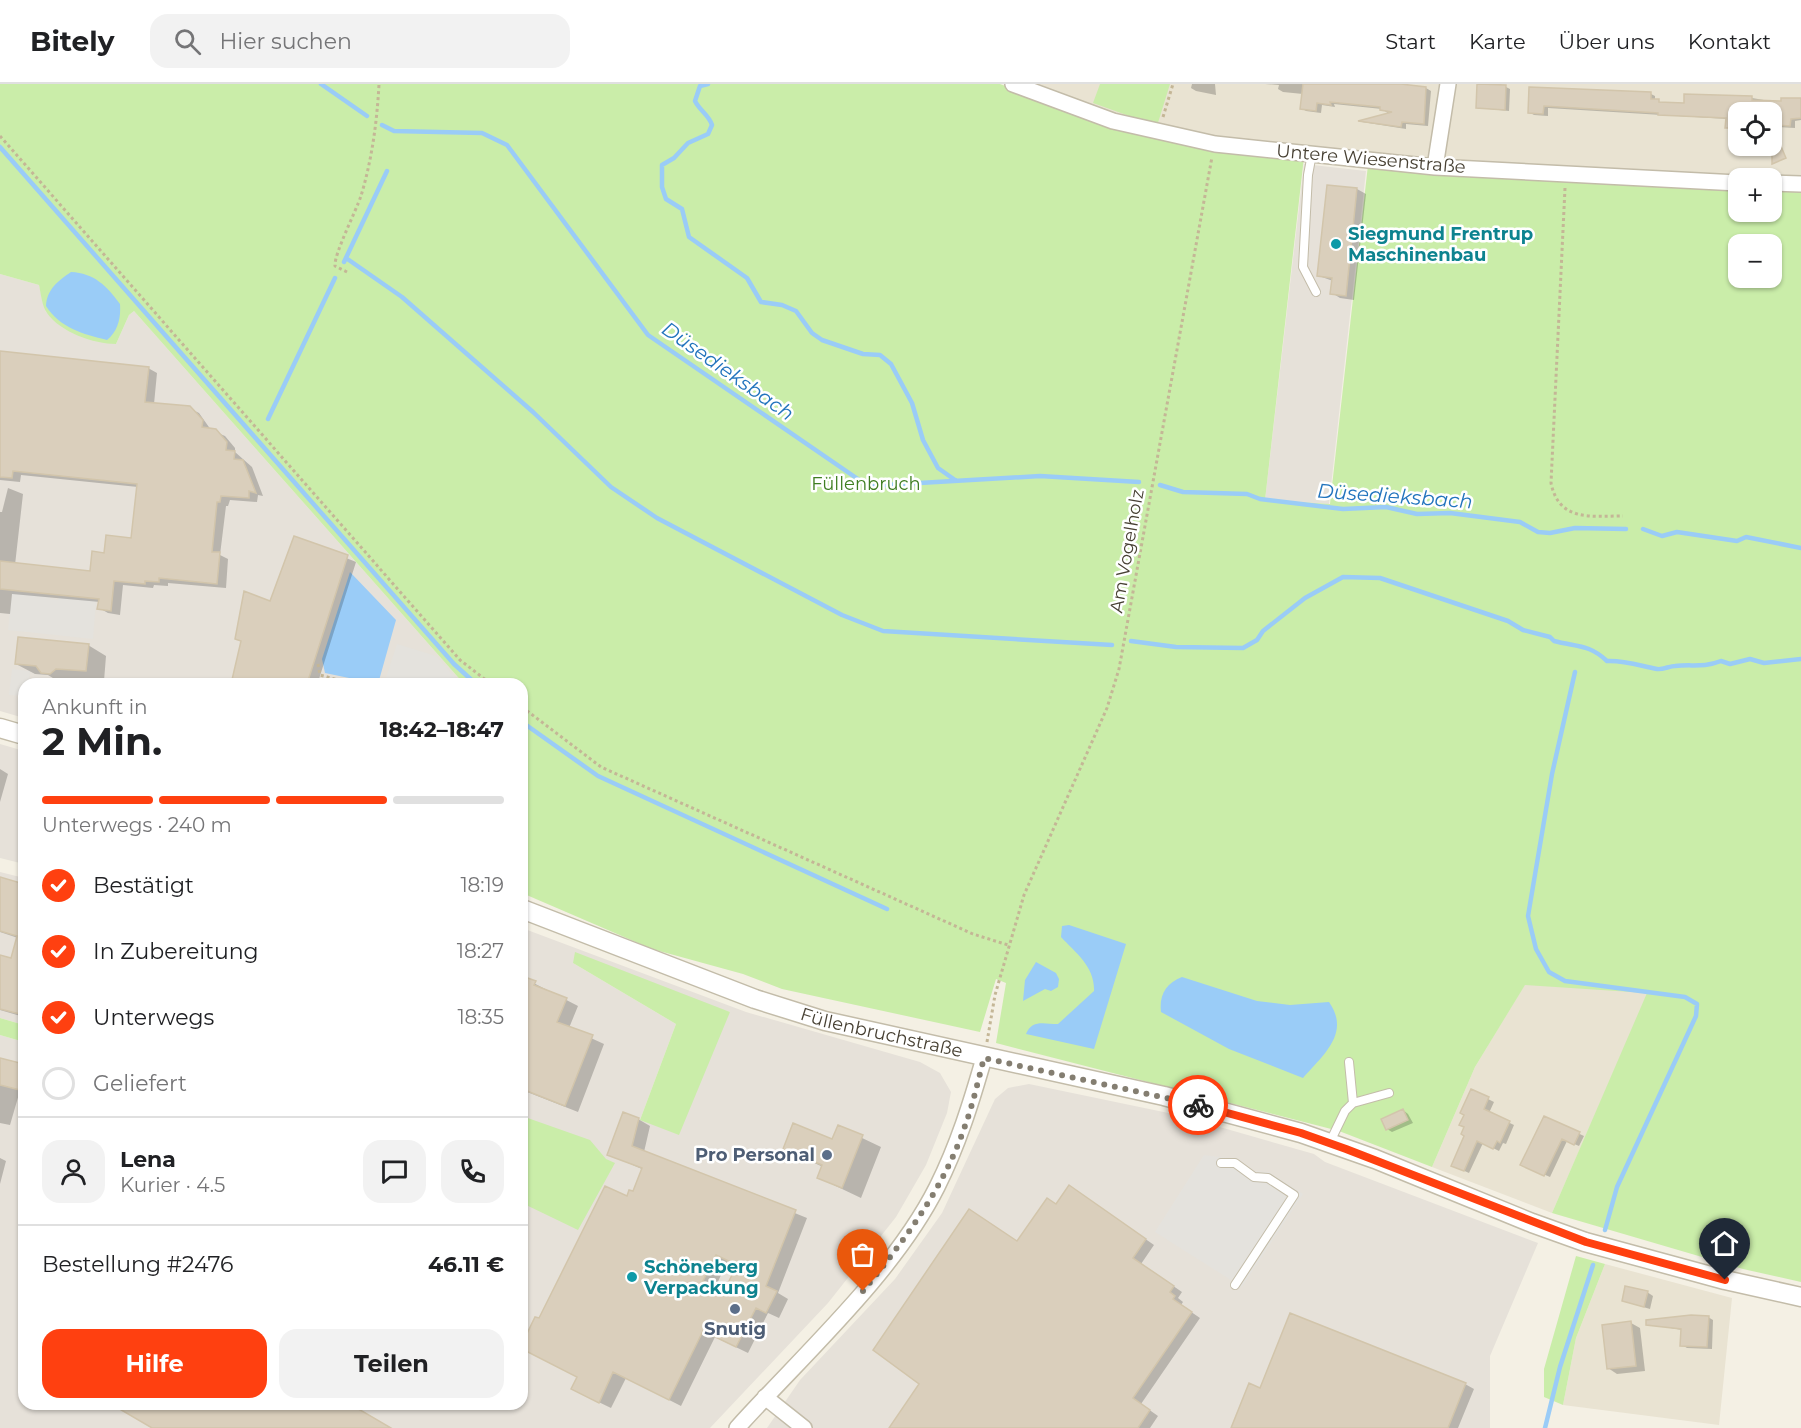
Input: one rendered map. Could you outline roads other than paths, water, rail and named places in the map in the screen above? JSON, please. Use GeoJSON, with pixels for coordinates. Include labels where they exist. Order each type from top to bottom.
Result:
{"type":"FeatureCollection","features":[{"type":"Feature","properties":{"kind":"street","name":"Untere Wiesenstraße"},"geometry":{"type":"LineString","coordinates":[[1013,84],[1113,121],[1215,144],[1435,167],[1728,182]]}},
{"type":"Feature","properties":{"kind":"street"},"geometry":{"type":"LineString","coordinates":[[1435,167],[1448,84]]}},
{"type":"Feature","properties":{"kind":"street"},"geometry":{"type":"LineString","coordinates":[[1782,183],[1801,184]]}},
{"type":"Feature","properties":{"kind":"street"},"geometry":{"type":"LineString","coordinates":[[0,728],[18,733]]}},
{"type":"Feature","properties":{"kind":"street","name":"Füllenbruchstraße"},"geometry":{"type":"LineString","coordinates":[[528,911],[755,999],[825,1021],[1164,1096],[1330,1143],[1586,1242],[1725,1280],[1801,1297]]}},
{"type":"Feature","properties":{"kind":"street"},"geometry":{"type":"LineString","coordinates":[[737,1428],[863,1291],[916,1222],[936,1188],[965,1127],[984,1058]]}},
{"type":"Feature","properties":{"kind":"street"},"geometry":{"type":"LineString","coordinates":[[765,1397],[804,1428]]}},
{"type":"Feature","properties":{"kind":"lane"},"geometry":{"type":"LineString","coordinates":[[1312,154],[1308,175],[1303,267],[1316,292]]}},
{"type":"Feature","properties":{"kind":"lane"},"geometry":{"type":"LineString","coordinates":[[1349,1062],[1353,1103]]}},
{"type":"Feature","properties":{"kind":"lane"},"geometry":{"type":"LineString","coordinates":[[1330,1143],[1345,1111],[1353,1103],[1389,1093]]}},
{"type":"Feature","properties":{"kind":"lane"},"geometry":{"type":"LineString","coordinates":[[1221,1164],[1235,1164],[1254,1177],[1268,1178],[1294,1195],[1235,1285]]}},
{"type":"Feature","properties":{"kind":"water"},"geometry":{"type":"Polygon","coordinates":[[[71,272],[93,278],[120,304],[118,324],[114,333],[107,340],[65,325],[46,306],[51,290],[71,272]]]}},
{"type":"Feature","properties":{"kind":"water"},"geometry":{"type":"Polygon","coordinates":[[[350,572],[396,620],[380,678],[349,678],[325,673],[322,659],[350,572]]]}},
{"type":"Feature","properties":{"kind":"water"},"geometry":{"type":"Polygon","coordinates":[[[1069,925],[1126,944],[1094,1049],[1026,1034],[1035,1024],[1058,1024],[1094,991],[1088,968],[1061,937],[1062,926],[1069,925]]]}},
{"type":"Feature","properties":{"kind":"water"},"geometry":{"type":"Polygon","coordinates":[[[1036,962],[1056,973],[1059,979],[1058,987],[1051,991],[1045,989],[1023,1001],[1025,980],[1036,962]]]}},
{"type":"Feature","properties":{"kind":"water"},"geometry":{"type":"Polygon","coordinates":[[[1182,977],[1257,1001],[1290,1005],[1329,1002],[1335,1013],[1336,1034],[1326,1052],[1303,1078],[1229,1049],[1161,1012],[1161,1000],[1165,990],[1182,977]]]}},
{"type":"Feature","properties":{"kind":"waterway","name":"Düsedieksbach"},"geometry":{"type":"LineString","coordinates":[[321,84],[367,116]]}},
{"type":"Feature","properties":{"kind":"waterway"},"geometry":{"type":"LineString","coordinates":[[708,84],[700,86],[695,101],[712,125],[708,134],[688,143],[674,158],[662,165],[662,187],[666,199],[682,209],[689,237],[747,278],[761,302],[782,305],[796,311],[812,333],[822,340],[863,354],[880,355],[891,364],[912,403],[923,440],[938,468],[955,480]]}},
{"type":"Feature","properties":{"kind":"waterway","name":"Düsedieksbach"},"geometry":{"type":"LineString","coordinates":[[382,125],[394,131],[482,133],[507,145],[648,335],[868,486],[1040,476],[1139,482]]}},
{"type":"Feature","properties":{"kind":"waterway"},"geometry":{"type":"LineString","coordinates":[[0,147],[454,664],[469,678]]}},
{"type":"Feature","properties":{"kind":"waterway"},"geometry":{"type":"LineString","coordinates":[[344,262],[387,171]]}},
{"type":"Feature","properties":{"kind":"waterway"},"geometry":{"type":"LineString","coordinates":[[346,258],[402,297],[533,412],[611,487],[657,518],[842,615],[883,631],[1112,645]]}},
{"type":"Feature","properties":{"kind":"waterway"},"geometry":{"type":"LineString","coordinates":[[268,419],[335,278]]}},
{"type":"Feature","properties":{"kind":"waterway","name":"Düsedieksbach"},"geometry":{"type":"LineString","coordinates":[[1160,485],[1183,492],[1247,494],[1260,499],[1343,509],[1386,507],[1417,514],[1450,513],[1520,522],[1538,532],[1550,533],[1575,528],[1626,529]]}},
{"type":"Feature","properties":{"kind":"waterway","name":"Düsedieksbach"},"geometry":{"type":"LineString","coordinates":[[1643,529],[1662,536],[1677,532],[1737,541],[1746,537],[1801,548]]}},
{"type":"Feature","properties":{"kind":"waterway"},"geometry":{"type":"LineString","coordinates":[[1131,641],[1176,647],[1243,648],[1257,640],[1263,631],[1305,598],[1343,577],[1380,578],[1508,621],[1523,630],[1550,637],[1554,641],[1588,649],[1607,661],[1626,662],[1659,669],[1721,661],[1730,664],[1750,659],[1764,663],[1801,659]]}},
{"type":"Feature","properties":{"kind":"waterway"},"geometry":{"type":"LineString","coordinates":[[1575,672],[1552,774],[1528,916],[1536,949],[1549,972],[1565,981],[1685,997],[1697,1004],[1696,1016],[1617,1187],[1605,1230]]}},
{"type":"Feature","properties":{"kind":"waterway"},"geometry":{"type":"LineString","coordinates":[[528,726],[598,776],[887,909]]}},
{"type":"Feature","properties":{"kind":"waterway"},"geometry":{"type":"LineString","coordinates":[[1545,1428],[1560,1367],[1593,1265]]}},
{"type":"Feature","properties":{"kind":"place","name":"Siegmund Frentrup Maschinenbau"},"geometry":{"type":"Point","coordinates":[1336,244]}},
{"type":"Feature","properties":{"kind":"place","name":"Pro Personal"},"geometry":{"type":"Point","coordinates":[827,1155]}},
{"type":"Feature","properties":{"kind":"place","name":"Schöneberg Verpackung"},"geometry":{"type":"Point","coordinates":[632,1277]}},
{"type":"Feature","properties":{"kind":"place","name":"Snutig"},"geometry":{"type":"Point","coordinates":[735,1309]}},
{"type":"Feature","properties":{"kind":"park label","name":"Füllenbruch"},"geometry":{"type":"Point","coordinates":[866,484]}}]}
